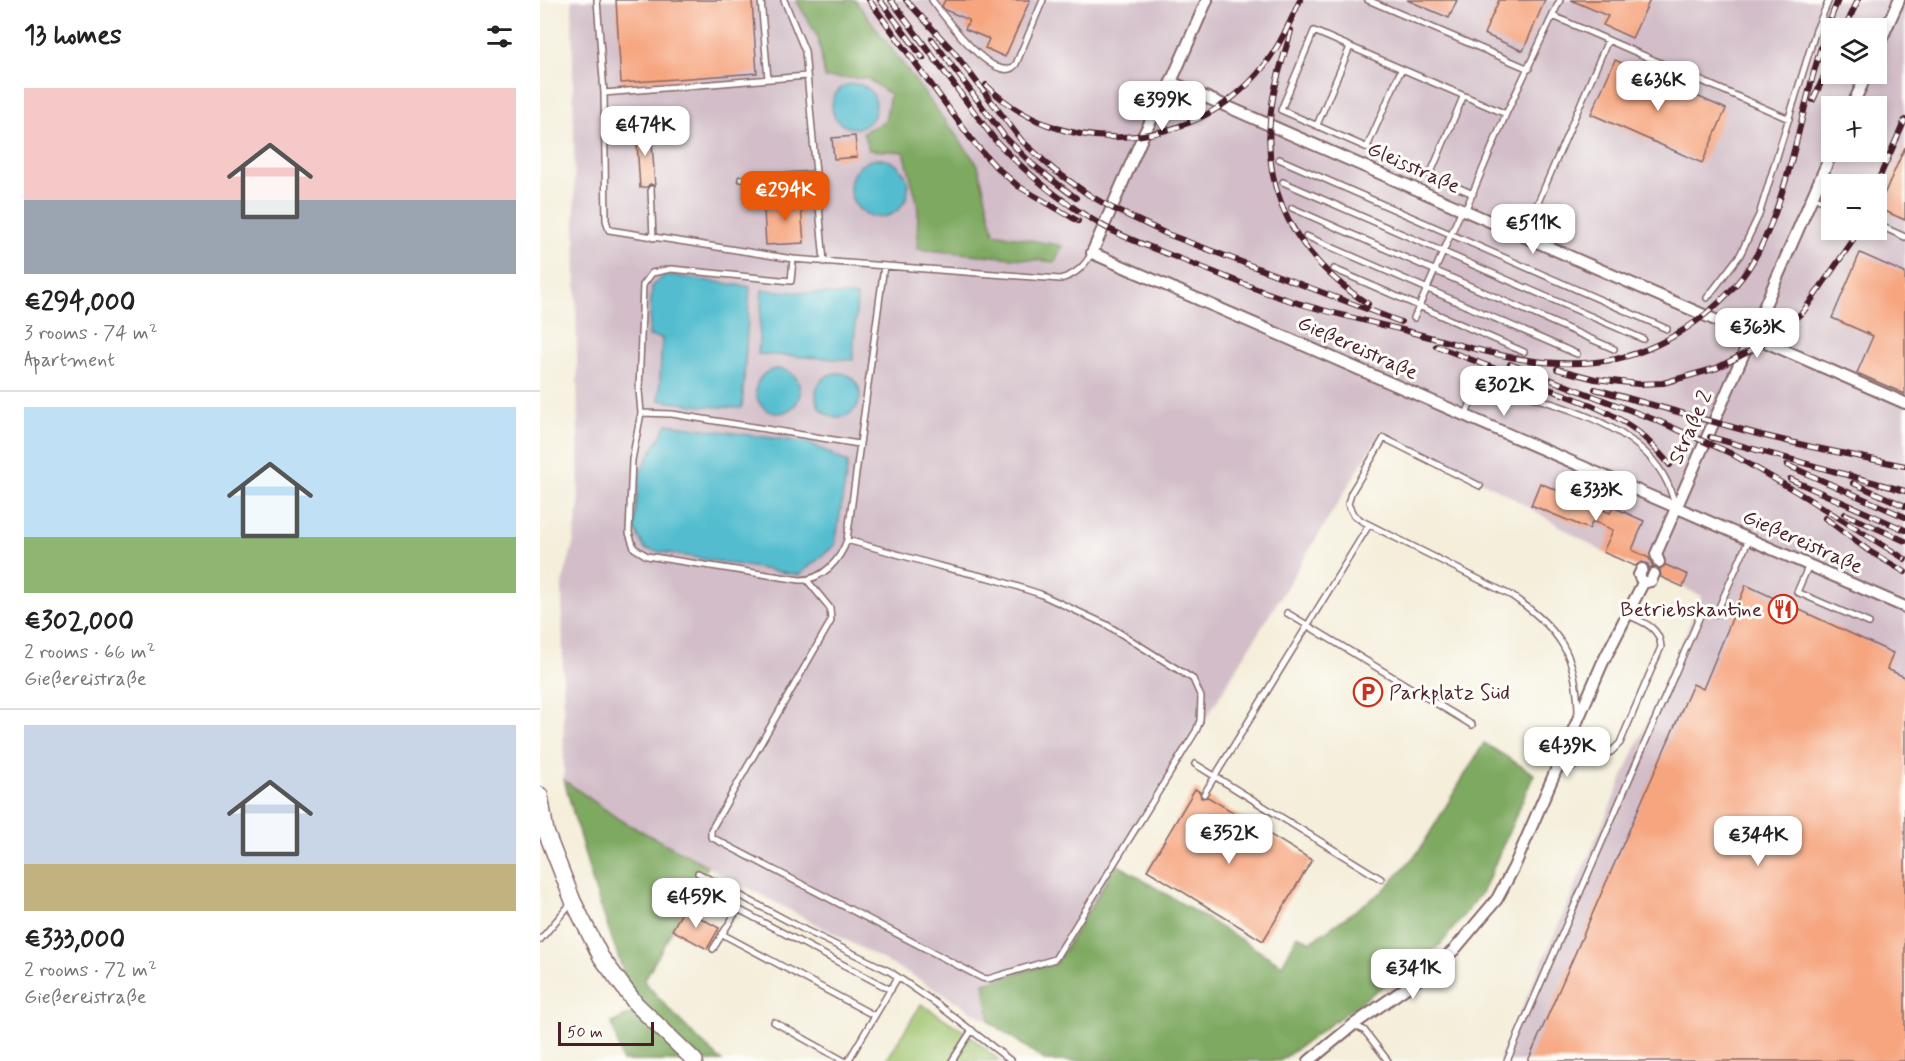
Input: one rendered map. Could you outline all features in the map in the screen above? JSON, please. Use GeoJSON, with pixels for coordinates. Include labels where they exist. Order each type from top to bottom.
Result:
{"type":"FeatureCollection","features":[{"type":"Feature","properties":{"kind":"main road"},"geometry":{"type":"LineString","coordinates":[[540,795],[546,832],[573,901],[602,957],[636,1004],[695,1061]]}},
{"type":"Feature","properties":{"kind":"street"},"geometry":{"type":"LineString","coordinates":[[1092,253],[1143,136],[1171,82],[1207,0]]}},
{"type":"Feature","properties":{"kind":"street"},"geometry":{"type":"LineString","coordinates":[[1887,27],[1899,0]]}},
{"type":"Feature","properties":{"kind":"street","name":"Gleisstraße"},"geometry":{"type":"LineString","coordinates":[[1171,82],[1905,403]]}},
{"type":"Feature","properties":{"kind":"street","name":"Straße 2"},"geometry":{"type":"LineString","coordinates":[[1654,558],[1828,162]]}},
{"type":"Feature","properties":{"kind":"street","name":"Gießereistraße"},"geometry":{"type":"LineString","coordinates":[[1092,253],[1905,607]]}},
{"type":"Feature","properties":{"kind":"street"},"geometry":{"type":"LineString","coordinates":[[1642,569],[1639,575],[1643,583]]}},
{"type":"Feature","properties":{"kind":"street"},"geometry":{"type":"LineString","coordinates":[[1643,583],[1651,581],[1654,574]]}},
{"type":"Feature","properties":{"kind":"street"},"geometry":{"type":"LineString","coordinates":[[1309,1061],[1353,1025],[1423,976],[1454,950],[1497,899],[1514,867],[1602,664],[1643,583]]}},
{"type":"Feature","properties":{"kind":"lane"},"geometry":{"type":"LineString","coordinates":[[597,0],[604,93],[606,220],[609,230],[793,259],[1060,279],[1069,277],[1084,266],[1092,253]]}},
{"type":"Feature","properties":{"kind":"lane"},"geometry":{"type":"LineString","coordinates":[[761,0],[768,79]]}},
{"type":"Feature","properties":{"kind":"lane"},"geometry":{"type":"LineString","coordinates":[[784,0],[803,44],[824,262]]}},
{"type":"Feature","properties":{"kind":"lane"},"geometry":{"type":"LineString","coordinates":[[932,0],[948,22],[977,53],[989,63],[1008,70],[1016,64],[1043,0]]}},
{"type":"Feature","properties":{"kind":"lane"},"geometry":{"type":"LineString","coordinates":[[1368,0],[1528,69]]}},
{"type":"Feature","properties":{"kind":"lane"},"geometry":{"type":"LineString","coordinates":[[1414,318],[1451,234],[1473,194],[1506,114],[1560,0]]}},
{"type":"Feature","properties":{"kind":"lane"},"geometry":{"type":"LineString","coordinates":[[1707,298],[1740,255],[1751,236],[1816,30],[1829,0]]}},
{"type":"Feature","properties":{"kind":"lane"},"geometry":{"type":"LineString","coordinates":[[1553,16],[1789,119]]}},
{"type":"Feature","properties":{"kind":"lane"},"geometry":{"type":"LineString","coordinates":[[1473,194],[1281,110],[1314,31],[1506,114]]}},
{"type":"Feature","properties":{"kind":"lane"},"geometry":{"type":"LineString","coordinates":[[1524,235],[1608,40]]}},
{"type":"Feature","properties":{"kind":"lane"},"geometry":{"type":"LineString","coordinates":[[1317,125],[1350,47]]}},
{"type":"Feature","properties":{"kind":"lane"},"geometry":{"type":"LineString","coordinates":[[1367,147],[1401,70]]}},
{"type":"Feature","properties":{"kind":"lane"},"geometry":{"type":"LineString","coordinates":[[604,93],[807,76]]}},
{"type":"Feature","properties":{"kind":"lane"},"geometry":{"type":"LineString","coordinates":[[1430,175],[1463,97]]}},
{"type":"Feature","properties":{"kind":"lane"},"geometry":{"type":"LineString","coordinates":[[1279,159],[1667,328]]}},
{"type":"Feature","properties":{"kind":"lane"},"geometry":{"type":"LineString","coordinates":[[741,179],[816,174]]}},
{"type":"Feature","properties":{"kind":"lane"},"geometry":{"type":"LineString","coordinates":[[1283,182],[1643,339]]}},
{"type":"Feature","properties":{"kind":"lane"},"geometry":{"type":"LineString","coordinates":[[651,189],[653,238]]}},
{"type":"Feature","properties":{"kind":"lane"},"geometry":{"type":"LineString","coordinates":[[1813,196],[1821,200]]}},
{"type":"Feature","properties":{"kind":"lane"},"geometry":{"type":"LineString","coordinates":[[1292,208],[1614,349]]}},
{"type":"Feature","properties":{"kind":"lane"},"geometry":{"type":"LineString","coordinates":[[1887,229],[1905,237]]}},
{"type":"Feature","properties":{"kind":"lane"},"geometry":{"type":"LineString","coordinates":[[1306,236],[1577,354]]}},
{"type":"Feature","properties":{"kind":"lane"},"geometry":{"type":"LineString","coordinates":[[793,259],[791,281],[671,269],[652,273],[643,285],[641,413],[632,460],[629,533],[634,548],[647,556],[807,580],[821,574],[838,559],[847,540],[884,266]]}},
{"type":"Feature","properties":{"kind":"lane"},"geometry":{"type":"LineString","coordinates":[[1335,269],[1524,352]]}},
{"type":"Feature","properties":{"kind":"lane"},"geometry":{"type":"LineString","coordinates":[[1466,416],[1480,390],[1495,386],[1577,412],[1616,429],[1655,462],[1668,483],[1676,507]]}},
{"type":"Feature","properties":{"kind":"lane"},"geometry":{"type":"LineString","coordinates":[[641,413],[672,414],[859,444]]}},
{"type":"Feature","properties":{"kind":"lane"},"geometry":{"type":"LineString","coordinates":[[1480,486],[1384,438],[1351,493],[1348,504],[1353,514],[1369,525],[1512,596],[1534,611],[1550,626],[1569,657],[1574,674],[1578,720]]}},
{"type":"Feature","properties":{"kind":"lane"},"geometry":{"type":"LineString","coordinates":[[1204,794],[1369,525]]}},
{"type":"Feature","properties":{"kind":"lane"},"geometry":{"type":"LineString","coordinates":[[1507,1061],[1703,609],[1716,614],[1749,539]]}},
{"type":"Feature","properties":{"kind":"lane"},"geometry":{"type":"LineString","coordinates":[[807,580],[830,608],[831,621],[711,830],[711,837],[982,978],[988,979],[1055,959],[1196,731],[1202,709],[1202,697],[1198,686],[1185,672],[1107,625],[1040,594],[994,579],[847,540]]}},
{"type":"Feature","properties":{"kind":"lane"},"geometry":{"type":"LineString","coordinates":[[1809,565],[1797,592],[1869,623]]}},
{"type":"Feature","properties":{"kind":"lane"},"geometry":{"type":"LineString","coordinates":[[1287,613],[1472,725]]}},
{"type":"Feature","properties":{"kind":"lane"},"geometry":{"type":"LineString","coordinates":[[1557,765],[1565,769],[1569,768],[1611,752],[1620,743],[1661,647],[1661,638],[1656,630],[1628,615]]}},
{"type":"Feature","properties":{"kind":"lane"},"geometry":{"type":"LineString","coordinates":[[1195,764],[1381,879]]}},
{"type":"Feature","properties":{"kind":"lane"},"geometry":{"type":"LineString","coordinates":[[698,873],[805,930],[889,971],[1011,1061]]}},
{"type":"Feature","properties":{"kind":"lane"},"geometry":{"type":"LineString","coordinates":[[540,940],[573,901]]}},
{"type":"Feature","properties":{"kind":"lane"},"geometry":{"type":"LineString","coordinates":[[713,949],[738,909],[891,990]]}},
{"type":"Feature","properties":{"kind":"lane"},"geometry":{"type":"LineString","coordinates":[[722,934],[875,1016]]}},
{"type":"Feature","properties":{"kind":"lane"},"geometry":{"type":"LineString","coordinates":[[774,1022],[846,1061],[898,977]]}},
{"type":"Feature","properties":{"kind":"lane"},"geometry":{"type":"LineString","coordinates":[[1353,1025],[1364,1030],[1388,1061]]}},
{"type":"Feature","properties":{"kind":"lane"},"geometry":{"type":"LineString","coordinates":[[952,1061],[972,1030]]}},
{"type":"Feature","properties":{"kind":"shaded area"},"geometry":{"type":"Polygon","coordinates":[[[572,0],[1905,0],[1905,1061],[1499,1061],[1702,596],[1603,552],[1501,491],[1382,431],[1117,864],[1282,966],[1298,935],[1310,942],[1383,891],[1419,851],[1484,743],[1534,774],[1483,891],[1441,944],[1280,1061],[1046,1061],[990,1022],[908,973],[620,820],[564,780],[562,584],[573,545],[579,506],[572,0]]]}},
{"type":"Feature","properties":{"kind":"green space"},"geometry":{"type":"Polygon","coordinates":[[[796,0],[855,0],[978,165],[994,233],[1062,246],[1055,262],[917,249],[918,205],[904,152],[869,150],[863,132],[885,122],[890,94],[866,78],[825,78],[818,37],[796,0]]]}},
{"type":"Feature","properties":{"kind":"green space"},"geometry":{"type":"Polygon","coordinates":[[[1484,743],[1534,774],[1483,891],[1441,944],[1280,1061],[1046,1061],[990,1022],[984,983],[1057,962],[1117,864],[1282,965],[1298,935],[1310,942],[1383,891],[1419,851],[1484,743]]]}},
{"type":"Feature","properties":{"kind":"green space"},"geometry":{"type":"Polygon","coordinates":[[[564,780],[620,820],[708,866],[644,981],[722,1061],[622,1061],[612,1023],[642,1008],[628,985],[594,887],[564,780]]]}},
{"type":"Feature","properties":{"kind":"green space"},"geometry":{"type":"Polygon","coordinates":[[[921,1004],[964,1031],[1000,1061],[886,1061],[921,1004]]]}},
{"type":"Feature","properties":{"kind":"water"},"geometry":{"type":"Polygon","coordinates":[[[854,84],[870,90],[876,106],[870,122],[854,128],[838,122],[832,106],[838,90],[854,84]]]}},
{"type":"Feature","properties":{"kind":"water"},"geometry":{"type":"Polygon","coordinates":[[[873,159],[885,159],[900,167],[908,182],[908,194],[900,209],[885,217],[873,217],[858,209],[850,194],[850,182],[858,167],[873,159]]]}},
{"type":"Feature","properties":{"kind":"water"},"geometry":{"type":"Polygon","coordinates":[[[668,275],[750,287],[742,408],[700,406],[659,400],[662,338],[649,336],[652,286],[668,275]]]}},
{"type":"Feature","properties":{"kind":"water"},"geometry":{"type":"Polygon","coordinates":[[[762,290],[857,296],[853,360],[758,354],[762,290]]]}},
{"type":"Feature","properties":{"kind":"water"},"geometry":{"type":"Polygon","coordinates":[[[778,369],[794,375],[800,391],[794,407],[778,413],[762,407],[756,391],[762,375],[778,369]]]}},
{"type":"Feature","properties":{"kind":"water"},"geometry":{"type":"Polygon","coordinates":[[[838,373],[854,379],[860,395],[854,411],[838,417],[822,411],[816,395],[822,379],[838,373]]]}},
{"type":"Feature","properties":{"kind":"water"},"geometry":{"type":"Polygon","coordinates":[[[667,424],[810,443],[848,463],[835,545],[799,575],[645,549],[634,528],[640,472],[667,424]]]}},
{"type":"Feature","properties":{"kind":"building"},"geometry":{"type":"Polygon","coordinates":[[[616,0],[752,0],[757,73],[621,83],[616,0]]]}},
{"type":"Feature","properties":{"kind":"building"},"geometry":{"type":"Polygon","coordinates":[[[945,0],[1030,0],[1005,57],[985,48],[989,39],[965,29],[969,20],[945,10],[942,6],[945,0]]]}},
{"type":"Feature","properties":{"kind":"building"},"geometry":{"type":"Polygon","coordinates":[[[1407,0],[1457,0],[1449,18],[1407,0]]]}},
{"type":"Feature","properties":{"kind":"building"},"geometry":{"type":"Polygon","coordinates":[[[1499,0],[1545,0],[1523,51],[1484,34],[1499,0]]]}},
{"type":"Feature","properties":{"kind":"building"},"geometry":{"type":"Polygon","coordinates":[[[1571,0],[1650,0],[1632,38],[1603,25],[1608,16],[1571,0]]]}},
{"type":"Feature","properties":{"kind":"building"},"geometry":{"type":"Polygon","coordinates":[[[1615,60],[1726,109],[1702,163],[1591,114],[1615,60]]]}},
{"type":"Feature","properties":{"kind":"building"},"geometry":{"type":"Polygon","coordinates":[[[651,128],[655,186],[650,184],[640,188],[636,129],[651,128]]]}},
{"type":"Feature","properties":{"kind":"building"},"geometry":{"type":"Polygon","coordinates":[[[855,136],[857,157],[834,159],[832,138],[855,136]]]}},
{"type":"Feature","properties":{"kind":"building"},"geometry":{"type":"Polygon","coordinates":[[[1905,147],[1905,220],[1887,212],[1887,188],[1905,147]]]}},
{"type":"Feature","properties":{"kind":"building"},"geometry":{"type":"Polygon","coordinates":[[[800,196],[804,243],[766,245],[764,211],[776,210],[775,198],[800,196]]]}},
{"type":"Feature","properties":{"kind":"building"},"geometry":{"type":"Polygon","coordinates":[[[1860,253],[1905,273],[1905,394],[1857,373],[1873,336],[1832,318],[1860,253]]]}},
{"type":"Feature","properties":{"kind":"building"},"geometry":{"type":"Polygon","coordinates":[[[1540,483],[1610,513],[1613,507],[1644,521],[1632,550],[1649,558],[1653,567],[1649,568],[1648,564],[1642,562],[1635,566],[1603,552],[1613,530],[1593,521],[1589,529],[1531,505],[1540,483]]]}},
{"type":"Feature","properties":{"kind":"building"},"geometry":{"type":"Polygon","coordinates":[[[1666,565],[1688,575],[1683,587],[1661,577],[1660,569],[1666,565]]]}},
{"type":"Feature","properties":{"kind":"building"},"geometry":{"type":"Polygon","coordinates":[[[1746,585],[1893,653],[1887,669],[1905,677],[1905,1061],[1528,1061],[1693,684],[1703,689],[1746,585]]]}},
{"type":"Feature","properties":{"kind":"building"},"geometry":{"type":"Polygon","coordinates":[[[1195,789],[1200,792],[1201,798],[1208,797],[1312,860],[1263,941],[1147,870],[1195,789]]]}},
{"type":"Feature","properties":{"kind":"building"},"geometry":{"type":"Polygon","coordinates":[[[684,909],[719,928],[707,949],[672,930],[684,909]]]}},
{"type":"Feature","properties":{"kind":"railway"},"geometry":{"type":"LineString","coordinates":[[869,0],[975,144],[996,167],[1018,186],[1078,221]]}},
{"type":"Feature","properties":{"kind":"railway"},"geometry":{"type":"LineString","coordinates":[[880,0],[923,58]]}},
{"type":"Feature","properties":{"kind":"railway"},"geometry":{"type":"LineString","coordinates":[[891,0],[995,140],[1047,188],[1075,209],[1105,227],[1252,287],[1303,305],[1481,351],[1549,363],[1596,362],[1638,353],[1678,334],[1696,321],[1714,307],[1743,276],[1758,252],[1775,213],[1788,173],[1816,63],[1838,0]]}},
{"type":"Feature","properties":{"kind":"railway"},"geometry":{"type":"LineString","coordinates":[[906,0],[953,51],[1021,140],[1054,170],[1089,195],[1167,234],[1401,322]]}},
{"type":"Feature","properties":{"kind":"railway"},"geometry":{"type":"LineString","coordinates":[[986,85],[1015,108],[1048,125],[1083,134],[1119,137],[1155,133],[1189,123],[1222,105],[1250,82],[1279,44],[1300,0]]}},
{"type":"Feature","properties":{"kind":"railway"},"geometry":{"type":"LineString","coordinates":[[1850,18],[1858,0]]}},
{"type":"Feature","properties":{"kind":"railway"},"geometry":{"type":"LineString","coordinates":[[1291,31],[1273,98],[1269,131],[1271,161],[1277,190],[1287,216],[1301,241],[1342,285],[1368,304]]}},
{"type":"Feature","properties":{"kind":"railway"},"geometry":{"type":"LineString","coordinates":[[932,39],[1004,136],[1033,165],[1076,198]]}},
{"type":"Feature","properties":{"kind":"railway"},"geometry":{"type":"LineString","coordinates":[[1813,100],[1821,83]]}},
{"type":"Feature","properties":{"kind":"railway"},"geometry":{"type":"LineString","coordinates":[[1881,174],[1905,120]]}},
{"type":"Feature","properties":{"kind":"railway"},"geometry":{"type":"LineString","coordinates":[[1557,369],[1595,379],[1638,384],[1663,383],[1717,368],[1761,345],[1803,312],[1853,240]]}},
{"type":"Feature","properties":{"kind":"railway"},"geometry":{"type":"LineString","coordinates":[[1436,346],[1519,378],[1543,384]]}},
{"type":"Feature","properties":{"kind":"railway"},"geometry":{"type":"LineString","coordinates":[[1510,364],[1658,421],[1730,453],[1905,559]]}},
{"type":"Feature","properties":{"kind":"railway"},"geometry":{"type":"LineString","coordinates":[[1535,384],[1584,402],[1619,419],[1641,434],[1670,465]]}},
{"type":"Feature","properties":{"kind":"railway"},"geometry":{"type":"LineString","coordinates":[[1595,389],[1761,435],[1905,466]]}},
{"type":"Feature","properties":{"kind":"railway"},"geometry":{"type":"LineString","coordinates":[[1710,437],[1905,491]]}},
{"type":"Feature","properties":{"kind":"railway"},"geometry":{"type":"LineString","coordinates":[[1787,465],[1905,517]]}},
{"type":"Feature","properties":{"kind":"railway"},"geometry":{"type":"LineString","coordinates":[[1790,479],[1905,530]]}},
{"type":"Feature","properties":{"kind":"railway"},"geometry":{"type":"LineString","coordinates":[[1853,483],[1905,506]]}},
{"type":"Feature","properties":{"kind":"railway"},"geometry":{"type":"LineString","coordinates":[[1845,514],[1905,541]]}},
{"type":"Feature","properties":{"kind":"railway"},"geometry":{"type":"LineString","coordinates":[[1825,518],[1869,551],[1905,572]]}},
{"type":"Feature","properties":{"kind":"place","name":"Betriebskantine"},"geometry":{"type":"Point","coordinates":[1783,609]}},
{"type":"Feature","properties":{"kind":"place","name":"Parkplatz Süd"},"geometry":{"type":"Point","coordinates":[1368,692]}}]}
